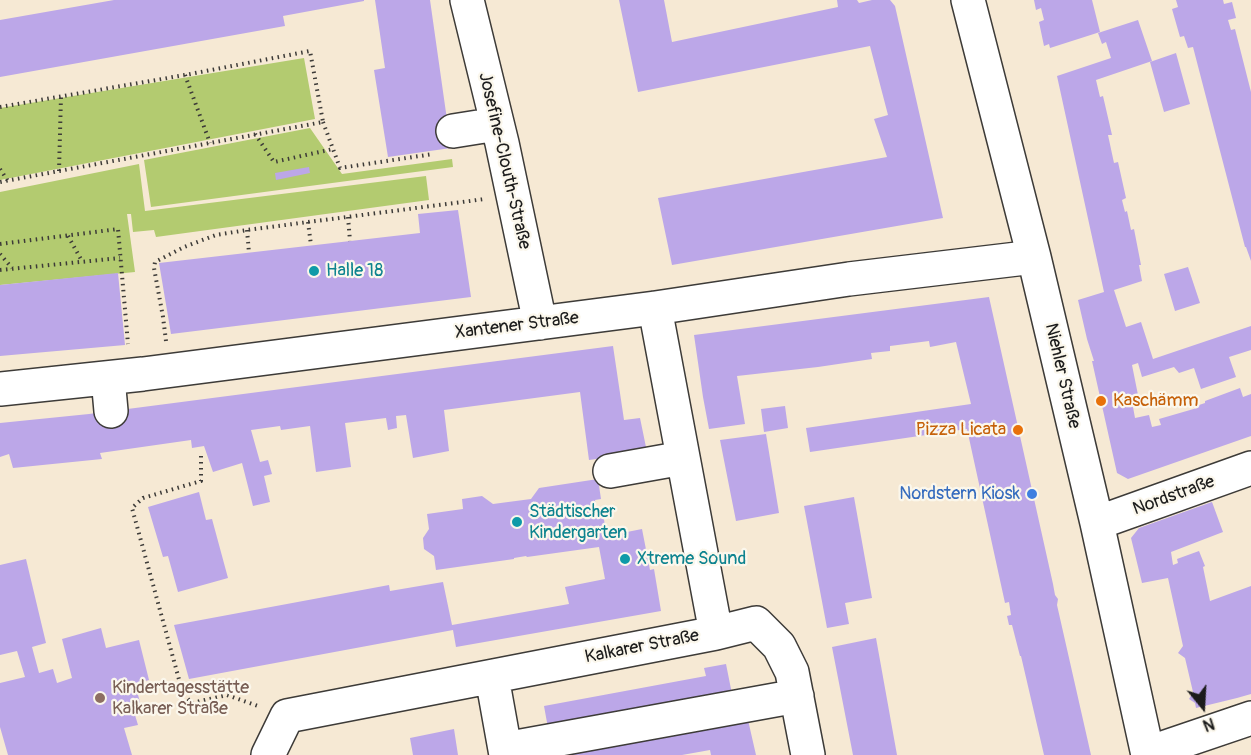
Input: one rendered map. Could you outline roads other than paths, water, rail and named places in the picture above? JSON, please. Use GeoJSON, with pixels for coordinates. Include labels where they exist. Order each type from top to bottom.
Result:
{"type":"FeatureCollection","features":[{"type":"Feature","properties":{"kind":"street","name":"Josefine-Clouth-Straße"},"geometry":{"type":"LineString","coordinates":[[467,0],[497,124],[540,323]]}},
{"type":"Feature","properties":{"kind":"street","name":"Niehler Straße"},"geometry":{"type":"LineString","coordinates":[[968,0],[1034,257],[1097,523],[1148,754]]}},
{"type":"Feature","properties":{"kind":"street"},"geometry":{"type":"LineString","coordinates":[[449,142],[497,124]]}},
{"type":"Feature","properties":{"kind":"street","name":"Xantener Straße"},"geometry":{"type":"LineString","coordinates":[[0,389],[108,378],[540,323],[849,279],[1034,257]]}},
{"type":"Feature","properties":{"kind":"street","name":"Kalkarer Straße"},"geometry":{"type":"LineString","coordinates":[[268,755],[287,716],[716,633],[656,308]]}},
{"type":"Feature","properties":{"kind":"street"},"geometry":{"type":"LineString","coordinates":[[108,378],[111,411]]}},
{"type":"Feature","properties":{"kind":"street"},"geometry":{"type":"LineString","coordinates":[[610,471],[683,458]]}},
{"type":"Feature","properties":{"kind":"street","name":"Nordstraße"},"geometry":{"type":"LineString","coordinates":[[1097,523],[1251,468]]}},
{"type":"Feature","properties":{"kind":"street"},"geometry":{"type":"LineString","coordinates":[[716,633],[756,623],[779,646],[792,672],[808,755]]}},
{"type":"Feature","properties":{"kind":"street"},"geometry":{"type":"LineString","coordinates":[[492,677],[506,752],[797,696]]}},
{"type":"Feature","properties":{"kind":"street"},"geometry":{"type":"LineString","coordinates":[[1148,754],[1251,718]]}},
{"type":"Feature","properties":{"kind":"place","name":"Halle 18"},"geometry":{"type":"Point","coordinates":[314,271]}},
{"type":"Feature","properties":{"kind":"place","name":"Kaschämm"},"geometry":{"type":"Point","coordinates":[1101,401]}},
{"type":"Feature","properties":{"kind":"place","name":"Pizza Licata"},"geometry":{"type":"Point","coordinates":[1018,430]}},
{"type":"Feature","properties":{"kind":"place","name":"Nordstern Kiosk"},"geometry":{"type":"Point","coordinates":[1032,494]}},
{"type":"Feature","properties":{"kind":"place","name":"Städtischer Kindergarten"},"geometry":{"type":"Point","coordinates":[517,522]}},
{"type":"Feature","properties":{"kind":"place","name":"Xtreme Sound"},"geometry":{"type":"Point","coordinates":[625,559]}},
{"type":"Feature","properties":{"kind":"place","name":"Kindertagesstätte Kalkarer Straße"},"geometry":{"type":"Point","coordinates":[100,698]}}]}
